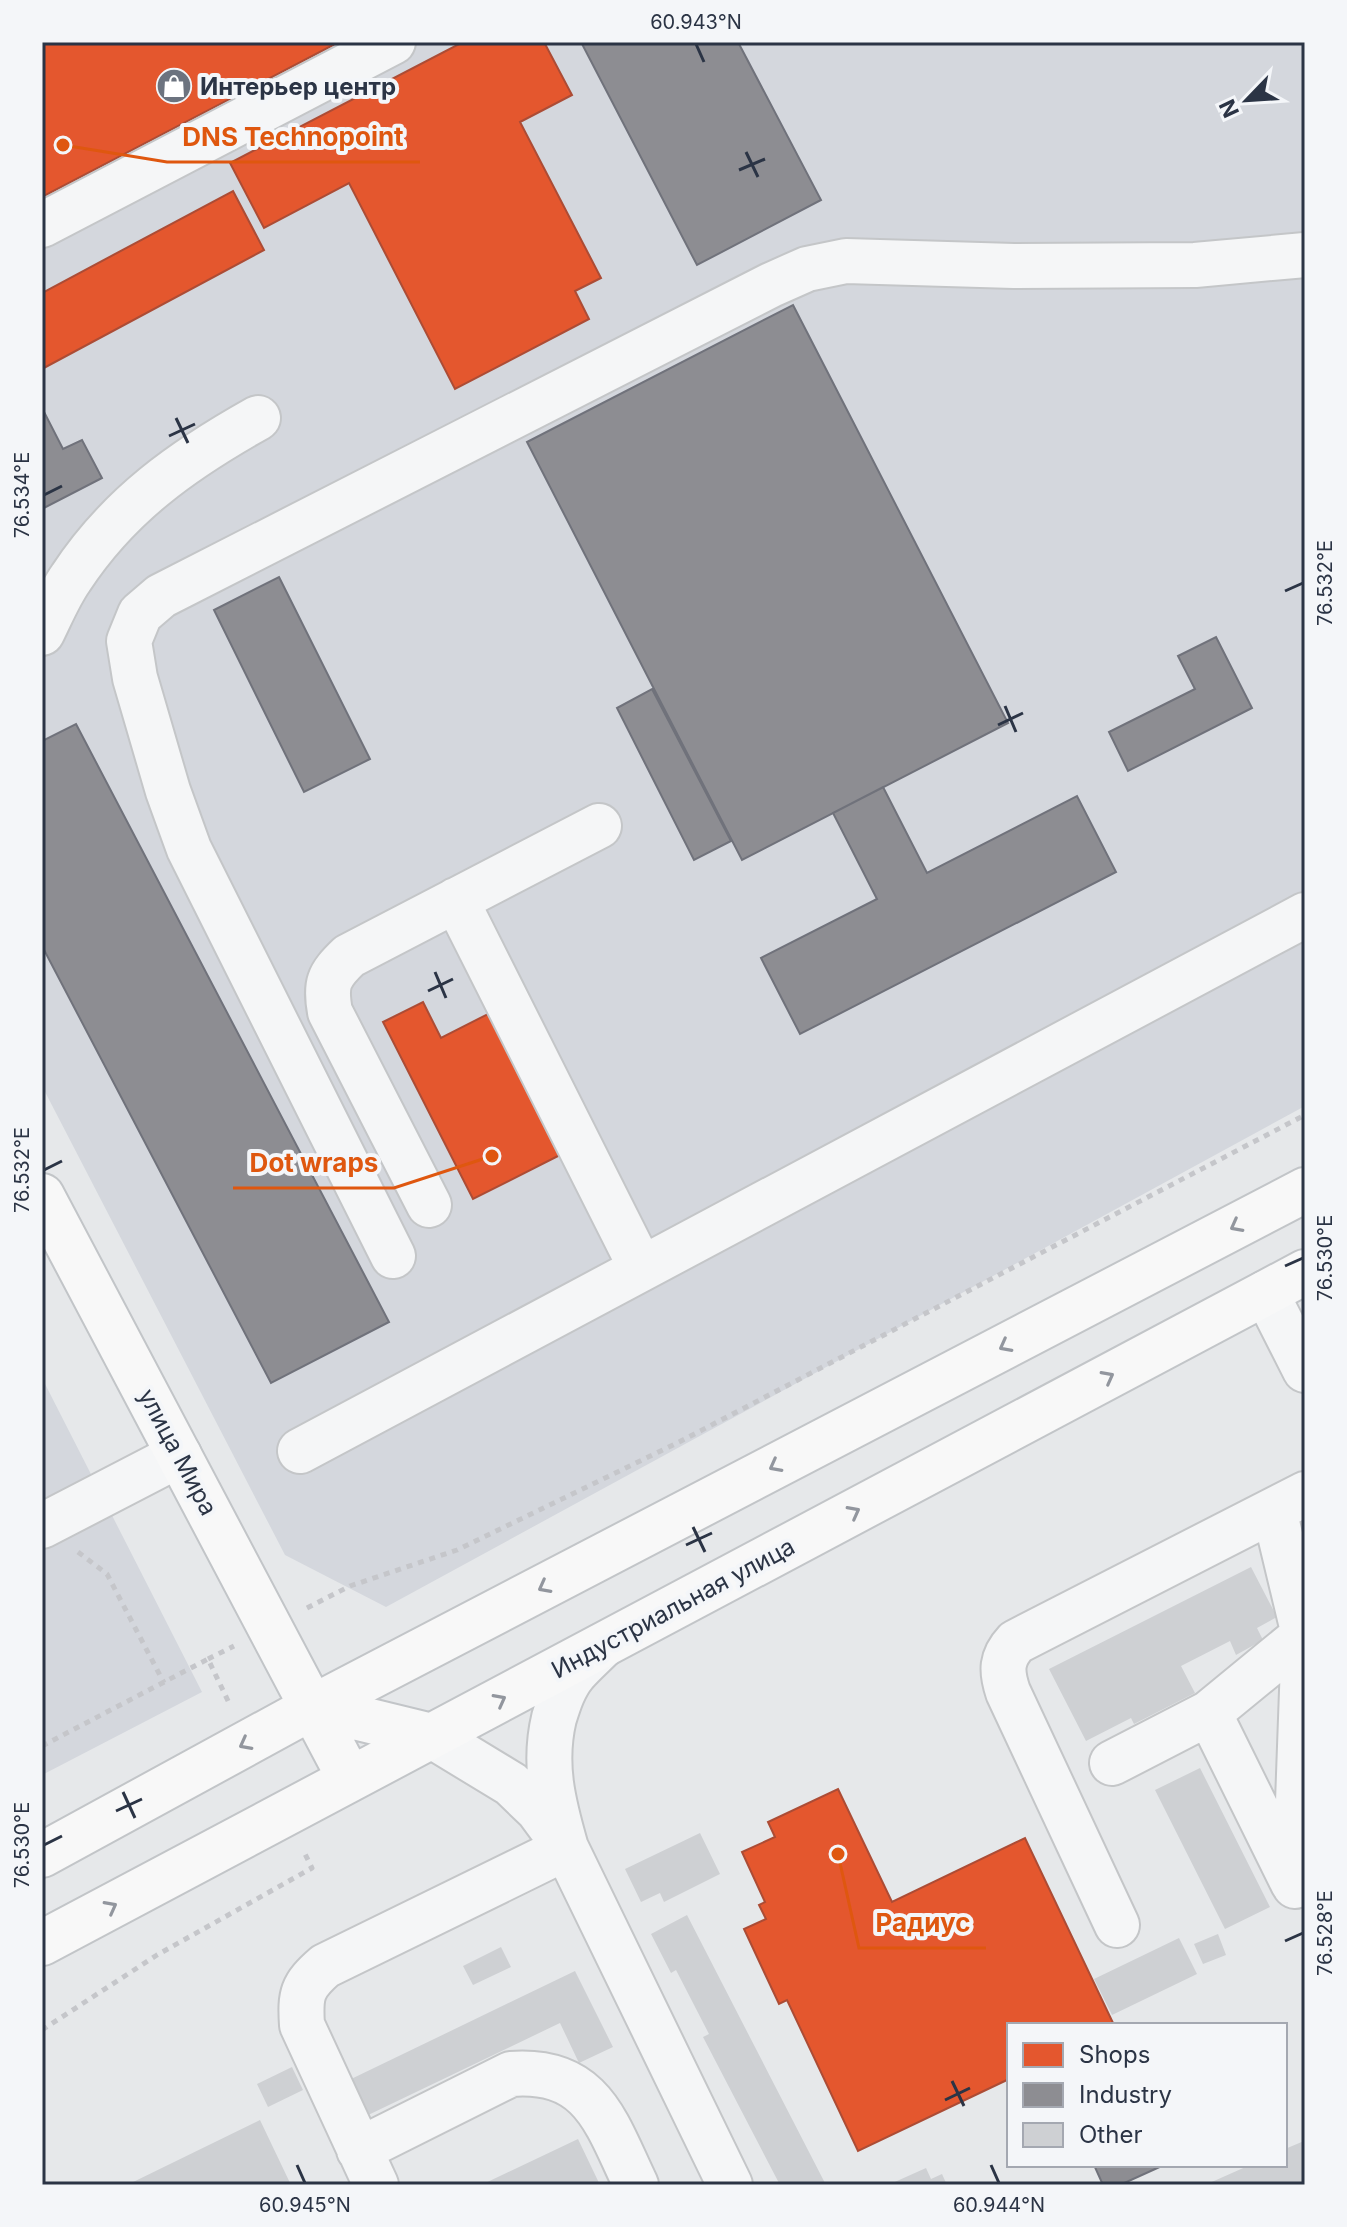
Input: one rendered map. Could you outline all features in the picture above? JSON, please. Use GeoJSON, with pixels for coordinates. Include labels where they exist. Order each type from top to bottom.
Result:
{"type":"FeatureCollection","features":[{"type":"Feature","properties":{"kind":"main road"},"geometry":{"type":"LineString","coordinates":[[42,1855],[313,1707],[1305,1190]]}},
{"type":"Feature","properties":{"kind":"main road","name":"улица Мира"},"geometry":{"type":"LineString","coordinates":[[42,1196],[350,1779]]}},
{"type":"Feature","properties":{"kind":"main road","name":"Индустриальная улица"},"geometry":{"type":"LineString","coordinates":[[42,1943],[1305,1272]]}},
{"type":"Feature","properties":{"kind":"main road"},"geometry":{"type":"LineString","coordinates":[[313,1707],[432,1736]]}},
{"type":"Feature","properties":{"kind":"street"},"geometry":{"type":"LineString","coordinates":[[42,225],[393,42]]}},
{"type":"Feature","properties":{"kind":"street"},"geometry":{"type":"LineString","coordinates":[[393,1256],[189,849],[135,678],[129,641],[140,614],[161,596],[807,269],[846,261],[1014,266],[1195,265],[1305,255]]}},
{"type":"Feature","properties":{"kind":"street"},"geometry":{"type":"LineString","coordinates":[[42,633],[69,580],[100,537],[135,501],[205,448],[258,418]]}},
{"type":"Feature","properties":{"kind":"street"},"geometry":{"type":"LineString","coordinates":[[429,1205],[330,1012],[326,989],[334,970],[349,956],[599,826]]}},
{"type":"Feature","properties":{"kind":"street"},"geometry":{"type":"LineString","coordinates":[[456,900],[641,1268]]}},
{"type":"Feature","properties":{"kind":"street"},"geometry":{"type":"LineString","coordinates":[[300,1451],[1305,915]]}},
{"type":"Feature","properties":{"kind":"street"},"geometry":{"type":"LineString","coordinates":[[1266,1293],[1305,1370]]}},
{"type":"Feature","properties":{"kind":"street"},"geometry":{"type":"LineString","coordinates":[[42,1526],[179,1455]]}},
{"type":"Feature","properties":{"kind":"street"},"geometry":{"type":"LineString","coordinates":[[1117,1925],[1008,1692],[1002,1674],[1005,1654],[1016,1642],[1290,1502],[1304,1635],[1300,1897]]}},
{"type":"Feature","properties":{"kind":"street"},"geometry":{"type":"LineString","coordinates":[[1112,1763],[1209,1713],[1304,1635]]}},
{"type":"Feature","properties":{"kind":"street"},"geometry":{"type":"LineString","coordinates":[[604,1645],[574,1675],[559,1700],[547,1764],[552,1800],[566,1848],[730,2185]]}},
{"type":"Feature","properties":{"kind":"street"},"geometry":{"type":"LineString","coordinates":[[1209,1713],[1300,1897]]}},
{"type":"Feature","properties":{"kind":"street"},"geometry":{"type":"LineString","coordinates":[[432,1736],[511,1784],[538,1810],[566,1848]]}},
{"type":"Feature","properties":{"kind":"street"},"geometry":{"type":"LineString","coordinates":[[566,1848],[325,1966],[308,1981],[300,2000],[302,2025],[367,2167],[511,2074],[534,2073],[571,2085],[587,2094],[599,2109],[636,2185]]}},
{"type":"Feature","properties":{"kind":"path"},"geometry":{"type":"LineString","coordinates":[[208,1659],[350,1586],[457,1550],[679,1442],[1305,1115]]}},
{"type":"Feature","properties":{"kind":"path"},"geometry":{"type":"LineString","coordinates":[[42,1526],[107,1574],[164,1683],[42,1746]]}},
{"type":"Feature","properties":{"kind":"shaded area"},"geometry":{"type":"Polygon","coordinates":[[[42,42],[1305,42],[1305,1106],[386,1607],[285,1555],[42,1086],[42,42]]]}},
{"type":"Feature","properties":{"kind":"shaded area"},"geometry":{"type":"Polygon","coordinates":[[[42,1378],[202,1692],[42,1775],[42,1378]]]}},
{"type":"Feature","properties":{"kind":"building: Shops"},"geometry":{"type":"Polygon","coordinates":[[[42,42],[339,42],[42,197],[42,42]]]}},
{"type":"Feature","properties":{"kind":"building: Shops"},"geometry":{"type":"Polygon","coordinates":[[[463,42],[544,42],[572,95],[520,122],[601,278],[575,291],[589,319],[455,389],[349,183],[264,228],[230,163],[463,42]]]}},
{"type":"Feature","properties":{"kind":"building: Shops"},"geometry":{"type":"Polygon","coordinates":[[[233,191],[264,250],[42,369],[42,293],[233,191]]]}},
{"type":"Feature","properties":{"kind":"building: Shops"},"geometry":{"type":"Polygon","coordinates":[[[423,1002],[441,1038],[488,1014],[560,1155],[473,1199],[383,1022],[423,1002]]]}},
{"type":"Feature","properties":{"kind":"building: Shops"},"geometry":{"type":"Polygon","coordinates":[[[838,1789],[892,1902],[1025,1838],[1113,2023],[1007,2023],[1007,2080],[858,2151],[787,2000],[779,2004],[744,1929],[766,1919],[759,1905],[765,1902],[742,1852],[775,1837],[768,1822],[838,1789]]]}},
{"type":"Feature","properties":{"kind":"building: Industry"},"geometry":{"type":"Polygon","coordinates":[[[581,42],[738,42],[821,200],[697,265],[581,42]]]}},
{"type":"Feature","properties":{"kind":"building: Industry"},"geometry":{"type":"Polygon","coordinates":[[[793,305],[1008,723],[742,860],[527,442],[793,305]]]}},
{"type":"Feature","properties":{"kind":"building: Industry"},"geometry":{"type":"Polygon","coordinates":[[[42,408],[63,449],[82,440],[102,478],[42,509],[42,408]]]}},
{"type":"Feature","properties":{"kind":"building: Industry"},"geometry":{"type":"Polygon","coordinates":[[[279,577],[370,759],[304,792],[214,610],[279,577]]]}},
{"type":"Feature","properties":{"kind":"building: Industry"},"geometry":{"type":"Polygon","coordinates":[[[1216,637],[1252,708],[1128,771],[1109,732],[1195,689],[1178,656],[1216,637]]]}},
{"type":"Feature","properties":{"kind":"building: Industry"},"geometry":{"type":"Polygon","coordinates":[[[652,689],[731,841],[694,860],[617,708],[652,689]]]}},
{"type":"Feature","properties":{"kind":"building: Industry"},"geometry":{"type":"Polygon","coordinates":[[[76,724],[389,1322],[271,1383],[42,946],[42,741],[76,724]]]}},
{"type":"Feature","properties":{"kind":"building: Industry"},"geometry":{"type":"Polygon","coordinates":[[[883,787],[927,873],[1077,796],[1116,872],[800,1034],[761,958],[877,899],[833,813],[883,787]]]}},
{"type":"Feature","properties":{"kind":"building: Industry"},"geometry":{"type":"Polygon","coordinates":[[[1095,2167],[1160,2167],[1120,2185],[1103,2185],[1095,2167]]]}},
{"type":"Feature","properties":{"kind":"building: Other"},"geometry":{"type":"Polygon","coordinates":[[[1251,1567],[1277,1617],[1257,1628],[1263,1640],[1236,1655],[1230,1641],[1181,1666],[1195,1693],[1134,1724],[1131,1718],[1086,1741],[1049,1669],[1251,1567]]]}},
{"type":"Feature","properties":{"kind":"building: Other"},"geometry":{"type":"Polygon","coordinates":[[[1200,1768],[1270,1907],[1225,1929],[1155,1790],[1200,1768]]]}},
{"type":"Feature","properties":{"kind":"building: Other"},"geometry":{"type":"Polygon","coordinates":[[[700,1833],[720,1874],[664,1902],[660,1893],[641,1902],[625,1869],[700,1833]]]}},
{"type":"Feature","properties":{"kind":"building: Other"},"geometry":{"type":"Polygon","coordinates":[[[687,1915],[826,2185],[780,2185],[703,2037],[709,2034],[676,1970],[671,1973],[651,1934],[687,1915]]]}},
{"type":"Feature","properties":{"kind":"building: Other"},"geometry":{"type":"Polygon","coordinates":[[[1218,1934],[1226,1955],[1203,1964],[1194,1944],[1218,1934]]]}},
{"type":"Feature","properties":{"kind":"building: Other"},"geometry":{"type":"Polygon","coordinates":[[[1179,1938],[1197,1974],[1112,2015],[1094,1979],[1179,1938]]]}},
{"type":"Feature","properties":{"kind":"building: Other"},"geometry":{"type":"Polygon","coordinates":[[[501,1947],[511,1967],[473,1985],[463,1966],[501,1947]]]}},
{"type":"Feature","properties":{"kind":"building: Other"},"geometry":{"type":"Polygon","coordinates":[[[575,1971],[613,2047],[579,2063],[560,2023],[364,2117],[347,2081],[575,1971]]]}},
{"type":"Feature","properties":{"kind":"building: Other"},"geometry":{"type":"Polygon","coordinates":[[[292,2067],[303,2090],[268,2107],[257,2084],[292,2067]]]}},
{"type":"Feature","properties":{"kind":"building: Other"},"geometry":{"type":"Polygon","coordinates":[[[260,2120],[291,2185],[127,2185],[260,2120]]]}},
{"type":"Feature","properties":{"kind":"building: Other"},"geometry":{"type":"Polygon","coordinates":[[[578,2139],[600,2185],[481,2185],[578,2139]]]}},
{"type":"Feature","properties":{"kind":"building: Other"},"geometry":{"type":"Polygon","coordinates":[[[1304,2141],[1305,2185],[1205,2185],[1246,2167],[1287,2167],[1287,2148],[1304,2141]]]}},
{"type":"Feature","properties":{"kind":"building: Other"},"geometry":{"type":"Polygon","coordinates":[[[926,2168],[931,2179],[942,2174],[947,2185],[888,2185],[926,2168]]]}},
{"type":"Feature","properties":{"kind":"place","name":"Интерьер центр"},"geometry":{"type":"Point","coordinates":[174,86]}},
{"type":"Feature","properties":{"kind":"place","name":"DNS Technopoint"},"geometry":{"type":"Point","coordinates":[63,145]}},
{"type":"Feature","properties":{"kind":"place","name":"Dot wraps"},"geometry":{"type":"Point","coordinates":[492,1156]}},
{"type":"Feature","properties":{"kind":"place","name":"Радиус"},"geometry":{"type":"Point","coordinates":[838,1854]}}]}
